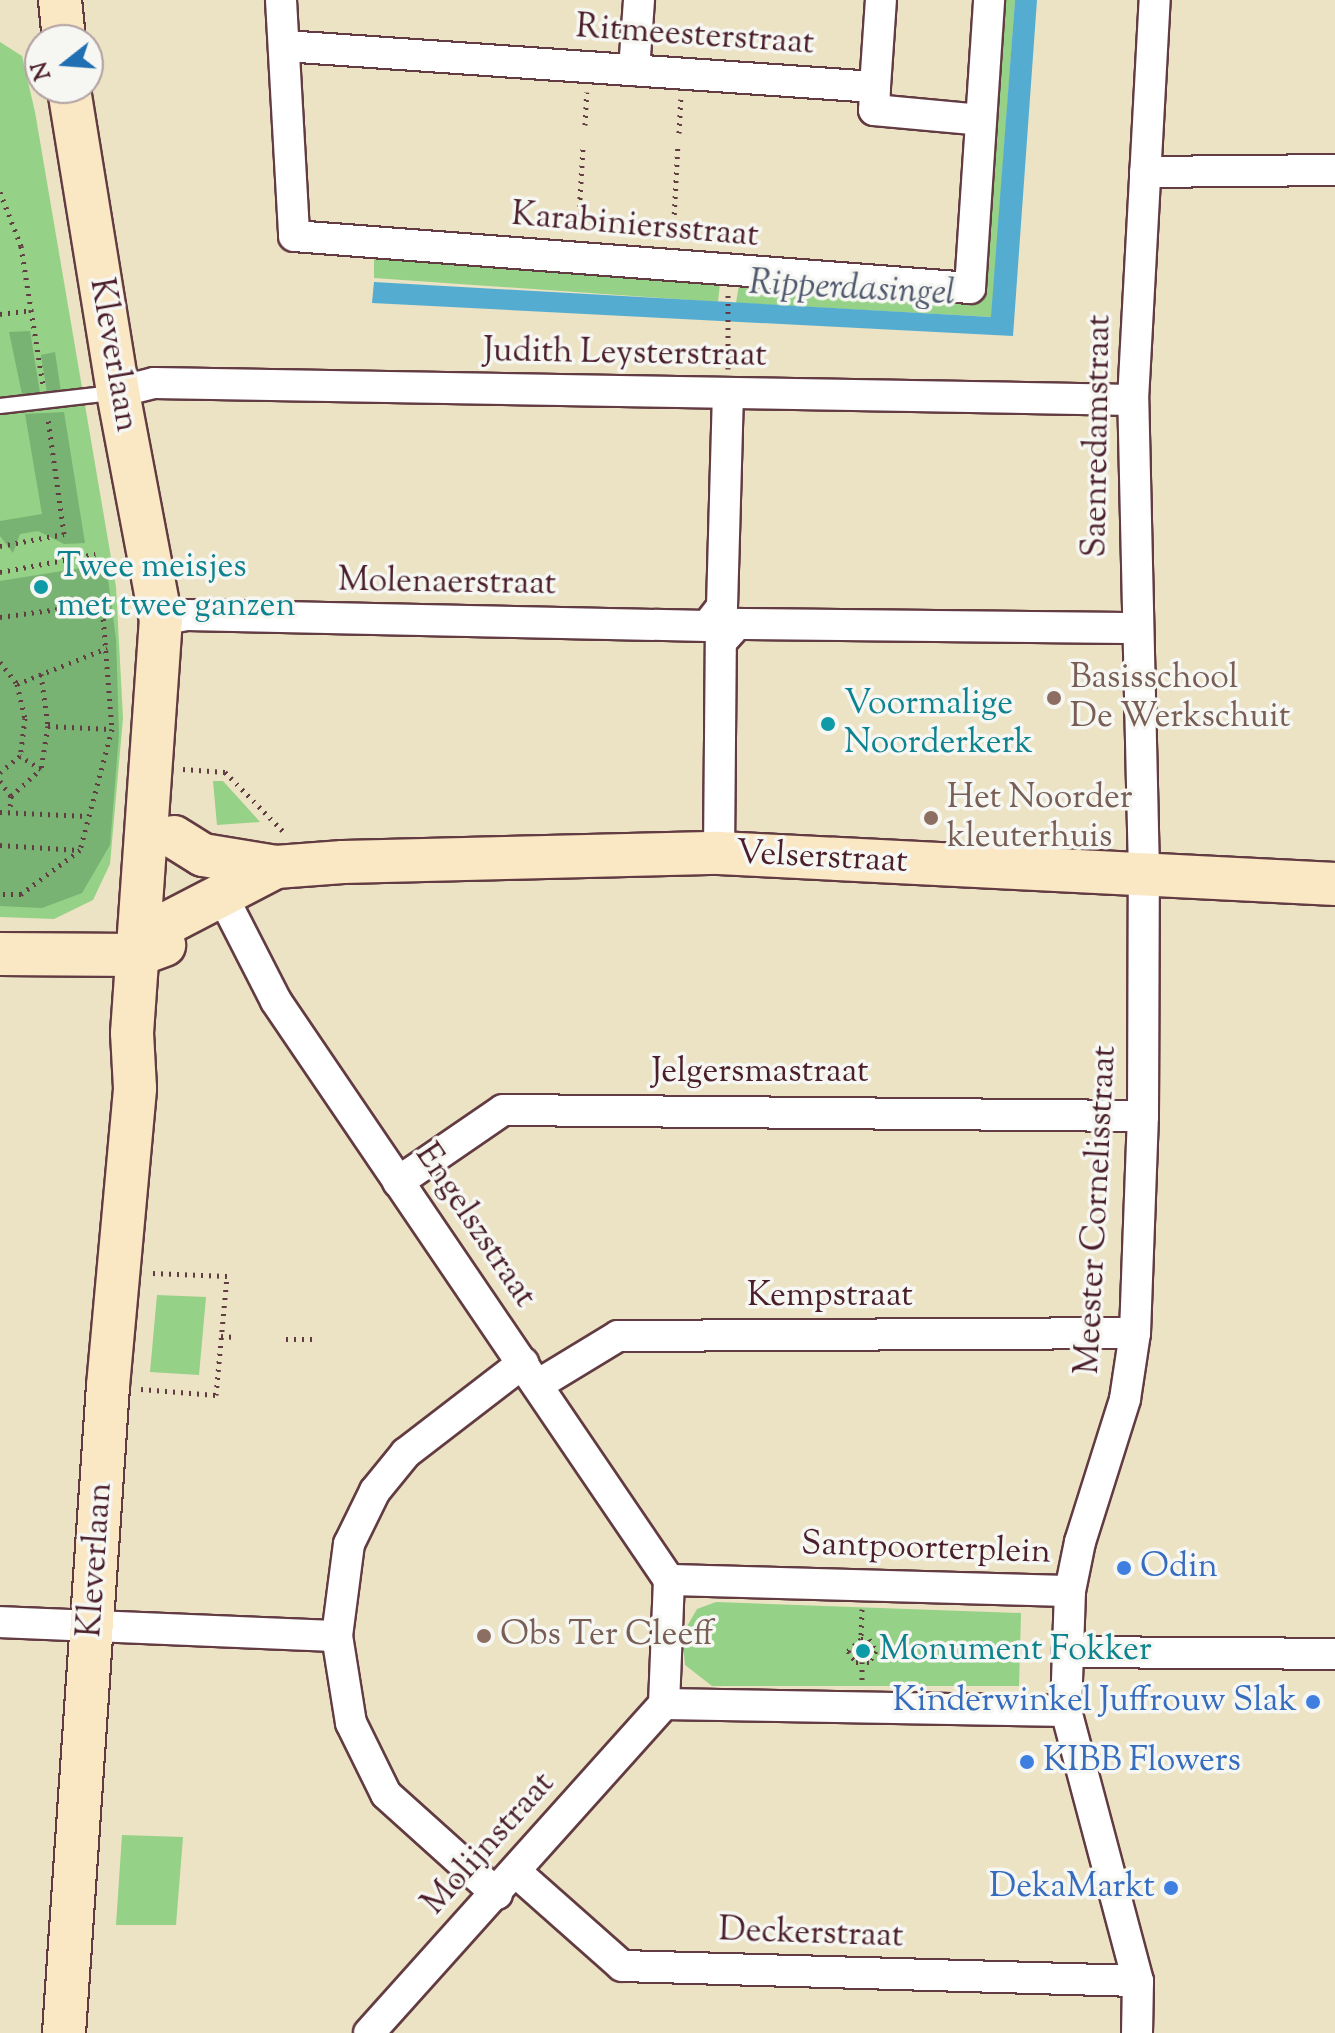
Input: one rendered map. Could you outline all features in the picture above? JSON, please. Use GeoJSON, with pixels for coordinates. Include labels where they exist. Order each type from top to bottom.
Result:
{"type":"FeatureCollection","features":[{"type":"Feature","properties":{"kind":"main road"},"geometry":{"type":"LineString","coordinates":[[60,0],[62,24]]}},
{"type":"Feature","properties":{"kind":"main road","name":"Kleverlaan"},"geometry":{"type":"LineString","coordinates":[[64,2033],[108,1386],[135,1088],[132,1033],[155,942],[174,837],[184,701],[161,620],[118,392],[72,104]]}},
{"type":"Feature","properties":{"kind":"main road","name":"Kleverlaan"},"geometry":{"type":"LineString","coordinates":[[155,942],[161,620]]}},
{"type":"Feature","properties":{"kind":"main road"},"geometry":{"type":"LineString","coordinates":[[174,837],[203,855],[292,866]]}},
{"type":"Feature","properties":{"kind":"main road","name":"Velserstraat"},"geometry":{"type":"LineString","coordinates":[[155,942],[292,866],[719,853],[1335,884]]}},
{"type":"Feature","properties":{"kind":"main road","name":"Velserstraat"},"geometry":{"type":"LineString","coordinates":[[155,942],[229,909],[292,866]]}},
{"type":"Feature","properties":{"kind":"main road"},"geometry":{"type":"LineString","coordinates":[[0,954],[155,942]]}},
{"type":"Feature","properties":{"kind":"street"},"geometry":{"type":"LineString","coordinates":[[281,0],[285,46]]}},
{"type":"Feature","properties":{"kind":"street"},"geometry":{"type":"LineString","coordinates":[[634,70],[639,0]]}},
{"type":"Feature","properties":{"kind":"street"},"geometry":{"type":"LineString","coordinates":[[881,0],[874,110],[981,120],[989,0]]}},
{"type":"Feature","properties":{"kind":"street","name":"Saenredamstraat"},"geometry":{"type":"LineString","coordinates":[[1144,873],[1135,628],[1133,400],[1155,0]]}},
{"type":"Feature","properties":{"kind":"street","name":"Ritmeesterstraat"},"geometry":{"type":"LineString","coordinates":[[285,46],[875,87]]}},
{"type":"Feature","properties":{"kind":"street","name":"Karabiniersstraat"},"geometry":{"type":"LineString","coordinates":[[285,46],[294,236],[729,272],[970,288],[981,120]]}},
{"type":"Feature","properties":{"kind":"street"},"geometry":{"type":"LineString","coordinates":[[1145,172],[1335,170]]}},
{"type":"Feature","properties":{"kind":"street","name":"Judith Leysterstraat"},"geometry":{"type":"LineString","coordinates":[[118,392],[154,383],[1133,400]]}},
{"type":"Feature","properties":{"kind":"street"},"geometry":{"type":"LineString","coordinates":[[719,853],[728,394]]}},
{"type":"Feature","properties":{"kind":"street","name":"Molenaerstraat"},"geometry":{"type":"LineString","coordinates":[[161,620],[187,615],[722,625],[1135,628]]}},
{"type":"Feature","properties":{"kind":"street","name":"Meester Cornelisstraat"},"geometry":{"type":"LineString","coordinates":[[1070,1591],[1080,1542],[1125,1399],[1135,1333],[1143,1116],[1144,873]]}},
{"type":"Feature","properties":{"kind":"street","name":"Engelszstraat"},"geometry":{"type":"LineString","coordinates":[[229,909],[276,1001],[669,1580]]}},
{"type":"Feature","properties":{"kind":"street","name":"Jelgersmastraat"},"geometry":{"type":"LineString","coordinates":[[398,1182],[503,1110],[1143,1116]]}},
{"type":"Feature","properties":{"kind":"street","name":"Kempstraat"},"geometry":{"type":"LineString","coordinates":[[337,1636],[349,1544],[375,1491],[406,1453],[531,1374],[618,1336],[1135,1333]]}},
{"type":"Feature","properties":{"kind":"street"},"geometry":{"type":"LineString","coordinates":[[669,1580],[664,1704],[1066,1711],[1138,1981],[1137,2033]]}},
{"type":"Feature","properties":{"kind":"street","name":"Santpoorterplein"},"geometry":{"type":"LineString","coordinates":[[669,1580],[1070,1591],[1066,1711]]}},
{"type":"Feature","properties":{"kind":"street"},"geometry":{"type":"LineString","coordinates":[[0,1622],[337,1636]]}},
{"type":"Feature","properties":{"kind":"street","name":"Deckerstraat"},"geometry":{"type":"LineString","coordinates":[[337,1636],[351,1723],[386,1794],[622,1966],[1138,1981]]}},
{"type":"Feature","properties":{"kind":"street"},"geometry":{"type":"LineString","coordinates":[[1067,1652],[1335,1654]]}},
{"type":"Feature","properties":{"kind":"street","name":"Molijnstraat"},"geometry":{"type":"LineString","coordinates":[[369,2033],[507,1884],[664,1704]]}},
{"type":"Feature","properties":{"kind":"lane"},"geometry":{"type":"LineString","coordinates":[[0,406],[46,403],[118,392]]}},
{"type":"Feature","properties":{"kind":"path"},"geometry":{"type":"LineString","coordinates":[[671,267],[678,143]]}},
{"type":"Feature","properties":{"kind":"path"},"geometry":{"type":"LineString","coordinates":[[579,215],[583,147]]}},
{"type":"Feature","properties":{"kind":"path"},"geometry":{"type":"LineString","coordinates":[[0,192],[21,246],[64,534],[0,546]]}},
{"type":"Feature","properties":{"kind":"path"},"geometry":{"type":"LineString","coordinates":[[727,342],[729,272]]}},
{"type":"Feature","properties":{"kind":"path"},"geometry":{"type":"LineString","coordinates":[[0,314],[31,310]]}},
{"type":"Feature","properties":{"kind":"path"},"geometry":{"type":"LineString","coordinates":[[0,572],[95,554]]}},
{"type":"Feature","properties":{"kind":"path"},"geometry":{"type":"LineString","coordinates":[[0,617],[102,603],[112,729],[80,850],[21,894],[0,894]]}},
{"type":"Feature","properties":{"kind":"path"},"geometry":{"type":"LineString","coordinates":[[17,684],[107,648]]}},
{"type":"Feature","properties":{"kind":"path"},"geometry":{"type":"LineString","coordinates":[[0,662],[17,684],[25,718],[20,756],[0,772]]}},
{"type":"Feature","properties":{"kind":"path"},"geometry":{"type":"LineString","coordinates":[[11,796],[41,769],[47,754],[48,726],[41,674]]}},
{"type":"Feature","properties":{"kind":"path"},"geometry":{"type":"LineString","coordinates":[[48,726],[112,729]]}},
{"type":"Feature","properties":{"kind":"path"},"geometry":{"type":"LineString","coordinates":[[20,756],[41,769]]}},
{"type":"Feature","properties":{"kind":"path"},"geometry":{"type":"LineString","coordinates":[[179,769],[225,772],[292,866]]}},
{"type":"Feature","properties":{"kind":"path"},"geometry":{"type":"LineString","coordinates":[[0,781],[11,796],[10,812]]}},
{"type":"Feature","properties":{"kind":"path"},"geometry":{"type":"LineString","coordinates":[[0,812],[88,816]]}},
{"type":"Feature","properties":{"kind":"path"},"geometry":{"type":"LineString","coordinates":[[0,845],[80,850]]}},
{"type":"Feature","properties":{"kind":"path"},"geometry":{"type":"LineString","coordinates":[[108,1386],[216,1395],[227,1276],[118,1271]]}},
{"type":"Feature","properties":{"kind":"path"},"geometry":{"type":"LineString","coordinates":[[221,1336],[235,1337]]}},
{"type":"Feature","properties":{"kind":"path"},"geometry":{"type":"LineString","coordinates":[[286,1339],[313,1339]]}},
{"type":"Feature","properties":{"kind":"path"},"geometry":{"type":"LineString","coordinates":[[861,1639],[862,1584]]}},
{"type":"Feature","properties":{"kind":"path"},"geometry":{"type":"LineString","coordinates":[[861,1639],[869,1639],[876,1651],[869,1662],[856,1662],[848,1651],[861,1639]]}},
{"type":"Feature","properties":{"kind":"path"},"geometry":{"type":"LineString","coordinates":[[862,1662],[862,1709]]}},
{"type":"Feature","properties":{"kind":"green space"},"geometry":{"type":"Polygon","coordinates":[[[999,0],[1015,0],[992,317],[736,303],[739,285],[977,300],[999,0]]]}},
{"type":"Feature","properties":{"kind":"green space"},"geometry":{"type":"Polygon","coordinates":[[[0,42],[22,56],[24,104],[33,104],[35,112],[116,587],[123,718],[110,864],[93,900],[54,919],[0,917],[0,42]]]}},
{"type":"Feature","properties":{"kind":"green space"},"geometry":{"type":"Polygon","coordinates":[[[374,257],[720,283],[718,302],[374,278],[374,257]]]}},
{"type":"Feature","properties":{"kind":"green space"},"geometry":{"type":"Polygon","coordinates":[[[30,331],[40,393],[22,394],[9,332],[30,331]]]}},
{"type":"Feature","properties":{"kind":"green space"},"geometry":{"type":"Polygon","coordinates":[[[55,352],[61,392],[47,393],[41,355],[55,352]]]}},
{"type":"Feature","properties":{"kind":"green space"},"geometry":{"type":"Polygon","coordinates":[[[64,412],[85,543],[64,544],[38,531],[20,534],[13,553],[0,536],[0,521],[42,514],[25,414],[64,412]]]}},
{"type":"Feature","properties":{"kind":"green space"},"geometry":{"type":"Polygon","coordinates":[[[106,564],[116,639],[119,734],[110,845],[82,893],[42,908],[0,906],[0,581],[106,564]]]}},
{"type":"Feature","properties":{"kind":"green space"},"geometry":{"type":"Polygon","coordinates":[[[213,781],[223,781],[260,822],[217,825],[213,781]]]}},
{"type":"Feature","properties":{"kind":"green space"},"geometry":{"type":"Polygon","coordinates":[[[157,1295],[206,1297],[199,1375],[150,1372],[157,1295]]]}},
{"type":"Feature","properties":{"kind":"green space"},"geometry":{"type":"Polygon","coordinates":[[[716,1602],[1021,1613],[1019,1686],[712,1686],[685,1665],[682,1635],[697,1609],[716,1602]]]}},
{"type":"Feature","properties":{"kind":"green space"},"geometry":{"type":"Polygon","coordinates":[[[122,1835],[183,1837],[176,1925],[116,1925],[122,1835]]]}},
{"type":"Feature","properties":{"kind":"water"},"geometry":{"type":"Polygon","coordinates":[[[1015,0],[1037,0],[1013,336],[372,303],[374,282],[991,317],[1015,0]]]}},
{"type":"Feature","properties":{"kind":"place","name":"Twee meisjes met twee ganzen"},"geometry":{"type":"Point","coordinates":[41,587]}},
{"type":"Feature","properties":{"kind":"place","name":"Basisschool De Werkschuit"},"geometry":{"type":"Point","coordinates":[1054,698]}},
{"type":"Feature","properties":{"kind":"place","name":"Voormalige Noorderkerk"},"geometry":{"type":"Point","coordinates":[828,724]}},
{"type":"Feature","properties":{"kind":"place","name":"Het Noorder kleuterhuis"},"geometry":{"type":"Point","coordinates":[931,818]}},
{"type":"Feature","properties":{"kind":"place","name":"Odin"},"geometry":{"type":"Point","coordinates":[1124,1568]}},
{"type":"Feature","properties":{"kind":"place","name":"Obs Ter Cleeff"},"geometry":{"type":"Point","coordinates":[484,1636]}},
{"type":"Feature","properties":{"kind":"place","name":"Monument Fokker"},"geometry":{"type":"Point","coordinates":[863,1651]}},
{"type":"Feature","properties":{"kind":"place","name":"Kinderwinkel Juffrouw Slak"},"geometry":{"type":"Point","coordinates":[1313,1702]}},
{"type":"Feature","properties":{"kind":"place","name":"KIBB Flowers"},"geometry":{"type":"Point","coordinates":[1027,1762]}},
{"type":"Feature","properties":{"kind":"place","name":"DekaMarkt"},"geometry":{"type":"Point","coordinates":[1171,1888]}},
{"type":"Feature","properties":{"kind":"water label","name":"Ripperdasingel"},"geometry":{"type":"Point","coordinates":[852,290]}}]}
